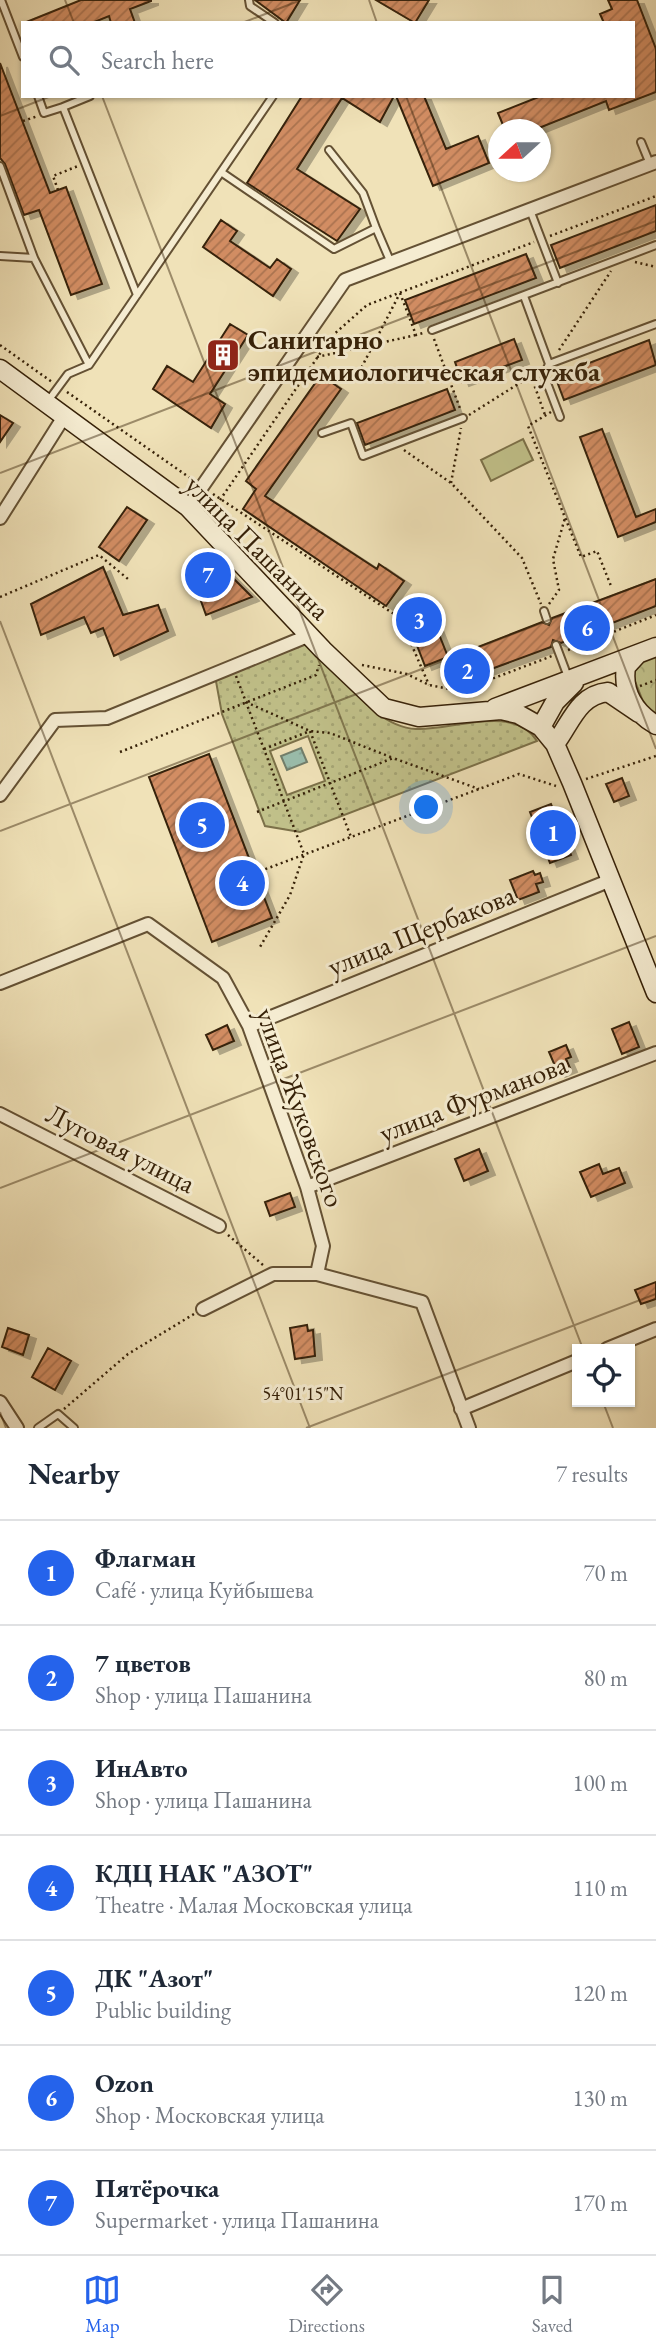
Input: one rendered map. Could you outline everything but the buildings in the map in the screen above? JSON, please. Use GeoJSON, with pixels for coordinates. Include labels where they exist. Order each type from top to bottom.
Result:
{"type":"FeatureCollection","features":[{"type":"Feature","properties":{"kind":"main road","name":"улица Пашанина"},"geometry":{"type":"LineString","coordinates":[[0,369],[188,507],[373,699],[395,713],[419,717],[488,710]]}},
{"type":"Feature","properties":{"kind":"main road"},"geometry":{"type":"LineString","coordinates":[[488,710],[575,681],[648,650]]}},
{"type":"Feature","properties":{"kind":"main road"},"geometry":{"type":"LineString","coordinates":[[648,650],[630,659],[624,677],[656,725]]}},
{"type":"Feature","properties":{"kind":"main road"},"geometry":{"type":"LineString","coordinates":[[541,727],[555,702],[575,681]]}},
{"type":"Feature","properties":{"kind":"main road"},"geometry":{"type":"LineString","coordinates":[[555,744],[574,712],[592,695],[608,692],[641,705]]}},
{"type":"Feature","properties":{"kind":"main road"},"geometry":{"type":"LineString","coordinates":[[488,710],[510,711],[541,727],[555,744],[656,993]]}},
{"type":"Feature","properties":{"kind":"street"},"geometry":{"type":"LineString","coordinates":[[188,507],[345,280],[653,163]]}},
{"type":"Feature","properties":{"kind":"street"},"geometry":{"type":"LineString","coordinates":[[0,518],[65,415]]}},
{"type":"Feature","properties":{"kind":"street"},"geometry":{"type":"LineString","coordinates":[[0,795],[55,720],[107,718],[310,635]]}},
{"type":"Feature","properties":{"kind":"street","name":"улица Щербакова"},"geometry":{"type":"LineString","coordinates":[[249,1026],[611,880]]}},
{"type":"Feature","properties":{"kind":"street","name":"улица Жуковского"},"geometry":{"type":"LineString","coordinates":[[0,984],[148,924],[223,978],[249,1026],[307,1187],[323,1246],[317,1275]]}},
{"type":"Feature","properties":{"kind":"street","name":"улица Фурманова"},"geometry":{"type":"LineString","coordinates":[[307,1187],[656,1053]]}},
{"type":"Feature","properties":{"kind":"street","name":"Луговая улица"},"geometry":{"type":"LineString","coordinates":[[0,1114],[219,1226]]}},
{"type":"Feature","properties":{"kind":"street"},"geometry":{"type":"LineString","coordinates":[[203,1309],[273,1275],[317,1275],[422,1302],[469,1428]]}},
{"type":"Feature","properties":{"kind":"street"},"geometry":{"type":"LineString","coordinates":[[619,1344],[656,1329]]}},
{"type":"Feature","properties":{"kind":"street"},"geometry":{"type":"LineString","coordinates":[[461,1409],[572,1364]]}},
{"type":"Feature","properties":{"kind":"street"},"geometry":{"type":"LineString","coordinates":[[0,1402],[17,1428]]}},
{"type":"Feature","properties":{"kind":"lane"},"geometry":{"type":"LineString","coordinates":[[1,0],[21,52]]}},
{"type":"Feature","properties":{"kind":"lane"},"geometry":{"type":"LineString","coordinates":[[249,0],[250,6],[272,21]]}},
{"type":"Feature","properties":{"kind":"lane"},"geometry":{"type":"LineString","coordinates":[[39,98],[44,113],[85,98]]}},
{"type":"Feature","properties":{"kind":"lane"},"geometry":{"type":"LineString","coordinates":[[47,402],[68,374],[89,365],[272,98]]}},
{"type":"Feature","properties":{"kind":"lane"},"geometry":{"type":"LineString","coordinates":[[63,107],[137,295]]}},
{"type":"Feature","properties":{"kind":"lane"},"geometry":{"type":"LineString","coordinates":[[641,142],[653,163]]}},
{"type":"Feature","properties":{"kind":"lane"},"geometry":{"type":"LineString","coordinates":[[329,150],[363,192],[391,263]]}},
{"type":"Feature","properties":{"kind":"lane"},"geometry":{"type":"LineString","coordinates":[[0,166],[34,258],[89,365]]}},
{"type":"Feature","properties":{"kind":"lane"},"geometry":{"type":"LineString","coordinates":[[221,172],[334,249],[376,228]]}},
{"type":"Feature","properties":{"kind":"lane"},"geometry":{"type":"LineString","coordinates":[[530,210],[558,283]]}},
{"type":"Feature","properties":{"kind":"lane"},"geometry":{"type":"LineString","coordinates":[[432,330],[656,245]]}},
{"type":"Feature","properties":{"kind":"lane"},"geometry":{"type":"LineString","coordinates":[[0,256],[34,258]]}},
{"type":"Feature","properties":{"kind":"lane"},"geometry":{"type":"LineString","coordinates":[[524,296],[549,364],[544,375],[560,417]]}},
{"type":"Feature","properties":{"kind":"lane"},"geometry":{"type":"LineString","coordinates":[[549,364],[656,324]]}},
{"type":"Feature","properties":{"kind":"lane"},"geometry":{"type":"LineString","coordinates":[[322,433],[351,423],[363,456],[463,418]]}},
{"type":"Feature","properties":{"kind":"lane"},"geometry":{"type":"LineString","coordinates":[[544,611],[547,620]]}},
{"type":"Feature","properties":{"kind":"lane"},"geometry":{"type":"LineString","coordinates":[[556,645],[575,681]]}},
{"type":"Feature","properties":{"kind":"lane"},"geometry":{"type":"LineString","coordinates":[[38,1428],[58,1414],[74,1428]]}},
{"type":"Feature","properties":{"kind":"path"},"geometry":{"type":"LineString","coordinates":[[23,121],[44,113]]}},
{"type":"Feature","properties":{"kind":"path"},"geometry":{"type":"LineString","coordinates":[[58,190],[53,176],[85,163]]}},
{"type":"Feature","properties":{"kind":"path"},"geometry":{"type":"LineString","coordinates":[[220,500],[332,336],[368,305],[656,196]]}},
{"type":"Feature","properties":{"kind":"path"},"geometry":{"type":"LineString","coordinates":[[463,418],[549,364],[620,259],[656,267]]}},
{"type":"Feature","properties":{"kind":"path"},"geometry":{"type":"LineString","coordinates":[[400,293],[416,335]]}},
{"type":"Feature","properties":{"kind":"path"},"geometry":{"type":"LineString","coordinates":[[355,383],[400,293]]}},
{"type":"Feature","properties":{"kind":"path"},"geometry":{"type":"LineString","coordinates":[[317,357],[432,330],[463,418],[451,483]]}},
{"type":"Feature","properties":{"kind":"path"},"geometry":{"type":"LineString","coordinates":[[0,345],[220,500],[400,618],[429,685]]}},
{"type":"Feature","properties":{"kind":"path"},"geometry":{"type":"LineString","coordinates":[[531,376],[545,415]]}},
{"type":"Feature","properties":{"kind":"path"},"geometry":{"type":"LineString","coordinates":[[556,408],[528,426],[580,558],[597,551],[611,586]]}},
{"type":"Feature","properties":{"kind":"path"},"geometry":{"type":"LineString","coordinates":[[396,443],[451,483],[522,558],[544,611]]}},
{"type":"Feature","properties":{"kind":"path"},"geometry":{"type":"LineString","coordinates":[[544,611],[559,590],[553,559],[565,518]]}},
{"type":"Feature","properties":{"kind":"path"},"geometry":{"type":"LineString","coordinates":[[0,597],[99,555],[128,579]]}},
{"type":"Feature","properties":{"kind":"path"},"geometry":{"type":"LineString","coordinates":[[120,752],[316,675],[323,650]]}},
{"type":"Feature","properties":{"kind":"path"},"geometry":{"type":"LineString","coordinates":[[357,664],[407,674],[429,685],[460,691]]}},
{"type":"Feature","properties":{"kind":"path"},"geometry":{"type":"LineString","coordinates":[[232,666],[304,854],[290,895],[260,947]]}},
{"type":"Feature","properties":{"kind":"path"},"geometry":{"type":"LineString","coordinates":[[641,705],[639,687],[656,680]]}},
{"type":"Feature","properties":{"kind":"path"},"geometry":{"type":"LineString","coordinates":[[246,702],[310,731],[330,733],[480,789]]}},
{"type":"Feature","properties":{"kind":"path"},"geometry":{"type":"LineString","coordinates":[[264,749],[310,731]]}},
{"type":"Feature","properties":{"kind":"path"},"geometry":{"type":"LineString","coordinates":[[310,731],[351,837]]}},
{"type":"Feature","properties":{"kind":"path"},"geometry":{"type":"LineString","coordinates":[[582,780],[656,756]]}},
{"type":"Feature","properties":{"kind":"path"},"geometry":{"type":"LineString","coordinates":[[257,812],[393,758]]}},
{"type":"Feature","properties":{"kind":"path"},"geometry":{"type":"LineString","coordinates":[[255,873],[519,774],[560,787]]}},
{"type":"Feature","properties":{"kind":"path"},"geometry":{"type":"LineString","coordinates":[[219,1226],[273,1275]]}},
{"type":"Feature","properties":{"kind":"path"},"geometry":{"type":"LineString","coordinates":[[58,1414],[128,1354],[203,1309]]}},
{"type":"Feature","properties":{"kind":"green space"},"geometry":{"type":"Polygon","coordinates":[[[523,439],[533,460],[491,481],[481,460],[523,439]]]}},
{"type":"Feature","properties":{"kind":"green space"},"geometry":{"type":"Polygon","coordinates":[[[304,642],[370,707],[400,726],[430,729],[497,721],[513,723],[526,730],[537,741],[300,832],[265,826],[222,714],[215,676],[304,642]],[[308,736],[270,751],[287,795],[325,781],[308,736]]]}},
{"type":"Feature","properties":{"kind":"green space"},"geometry":{"type":"Polygon","coordinates":[[[656,656],[656,716],[648,714],[631,671],[639,662],[656,656]]]}},
{"type":"Feature","properties":{"kind":"water"},"geometry":{"type":"Polygon","coordinates":[[[301,748],[307,762],[287,770],[281,756],[301,748]]]}},
{"type":"Feature","properties":{"kind":"place","name":"Санитарно эпидемиологическая служба"},"geometry":{"type":"Point","coordinates":[223,355]}},
{"type":"Feature","properties":{"kind":"place","name":"Пятёрочка"},"geometry":{"type":"Point","coordinates":[208,575]}},
{"type":"Feature","properties":{"kind":"place","name":"ИнАвто"},"geometry":{"type":"Point","coordinates":[419,620]}},
{"type":"Feature","properties":{"kind":"place","name":"Ozon"},"geometry":{"type":"Point","coordinates":[587,628]}},
{"type":"Feature","properties":{"kind":"place","name":"7 цветов"},"geometry":{"type":"Point","coordinates":[467,671]}},
{"type":"Feature","properties":{"kind":"place","name":"ДК \"Азот\""},"geometry":{"type":"Point","coordinates":[202,825]}},
{"type":"Feature","properties":{"kind":"place","name":"Флагман"},"geometry":{"type":"Point","coordinates":[553,833]}},
{"type":"Feature","properties":{"kind":"place","name":"КДЦ НАК \"АЗОТ\""},"geometry":{"type":"Point","coordinates":[242,883]}}]}
